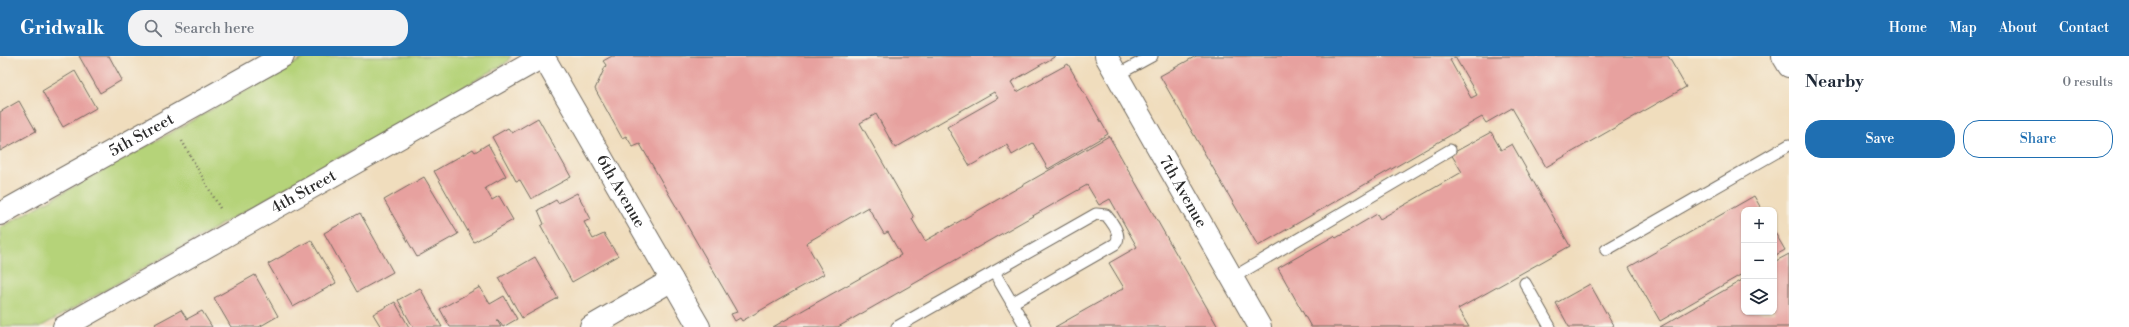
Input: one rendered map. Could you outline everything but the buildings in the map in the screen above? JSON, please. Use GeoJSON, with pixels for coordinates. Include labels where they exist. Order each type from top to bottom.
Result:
{"type":"FeatureCollection","features":[{"type":"Feature","properties":{"kind":"street","name":"5th Street"},"geometry":{"type":"LineString","coordinates":[[0,214],[283,56]]}},
{"type":"Feature","properties":{"kind":"street","name":"4th Street"},"geometry":{"type":"LineString","coordinates":[[64,327],[544,56]]}},
{"type":"Feature","properties":{"kind":"street","name":"6th Avenue"},"geometry":{"type":"LineString","coordinates":[[544,56],[699,327]]}},
{"type":"Feature","properties":{"kind":"street","name":"7th Avenue"},"geometry":{"type":"LineString","coordinates":[[1106,56],[1260,327]]}},
{"type":"Feature","properties":{"kind":"street"},"geometry":{"type":"LineString","coordinates":[[1783,56],[1789,66]]}},
{"type":"Feature","properties":{"kind":"street"},"geometry":{"type":"LineString","coordinates":[[591,327],[672,280]]}},
{"type":"Feature","properties":{"kind":"lane"},"geometry":{"type":"LineString","coordinates":[[1117,75],[1152,56]]}},
{"type":"Feature","properties":{"kind":"lane"},"geometry":{"type":"LineString","coordinates":[[1606,250],[1789,145]]}},
{"type":"Feature","properties":{"kind":"lane"},"geometry":{"type":"LineString","coordinates":[[1232,278],[1450,150]]}},
{"type":"Feature","properties":{"kind":"lane"},"geometry":{"type":"LineString","coordinates":[[897,327],[1096,214],[1106,215],[1118,235],[1118,242],[1012,303]]}},
{"type":"Feature","properties":{"kind":"lane"},"geometry":{"type":"LineString","coordinates":[[994,272],[1026,327]]}},
{"type":"Feature","properties":{"kind":"lane"},"geometry":{"type":"LineString","coordinates":[[1525,283],[1550,327]]}},
{"type":"Feature","properties":{"kind":"path"},"geometry":{"type":"LineString","coordinates":[[170,120],[233,231]]}},
{"type":"Feature","properties":{"kind":"green space"},"geometry":{"type":"Polygon","coordinates":[[[308,56],[511,56],[506,63],[40,327],[0,327],[0,228],[308,56]]]}}]}
